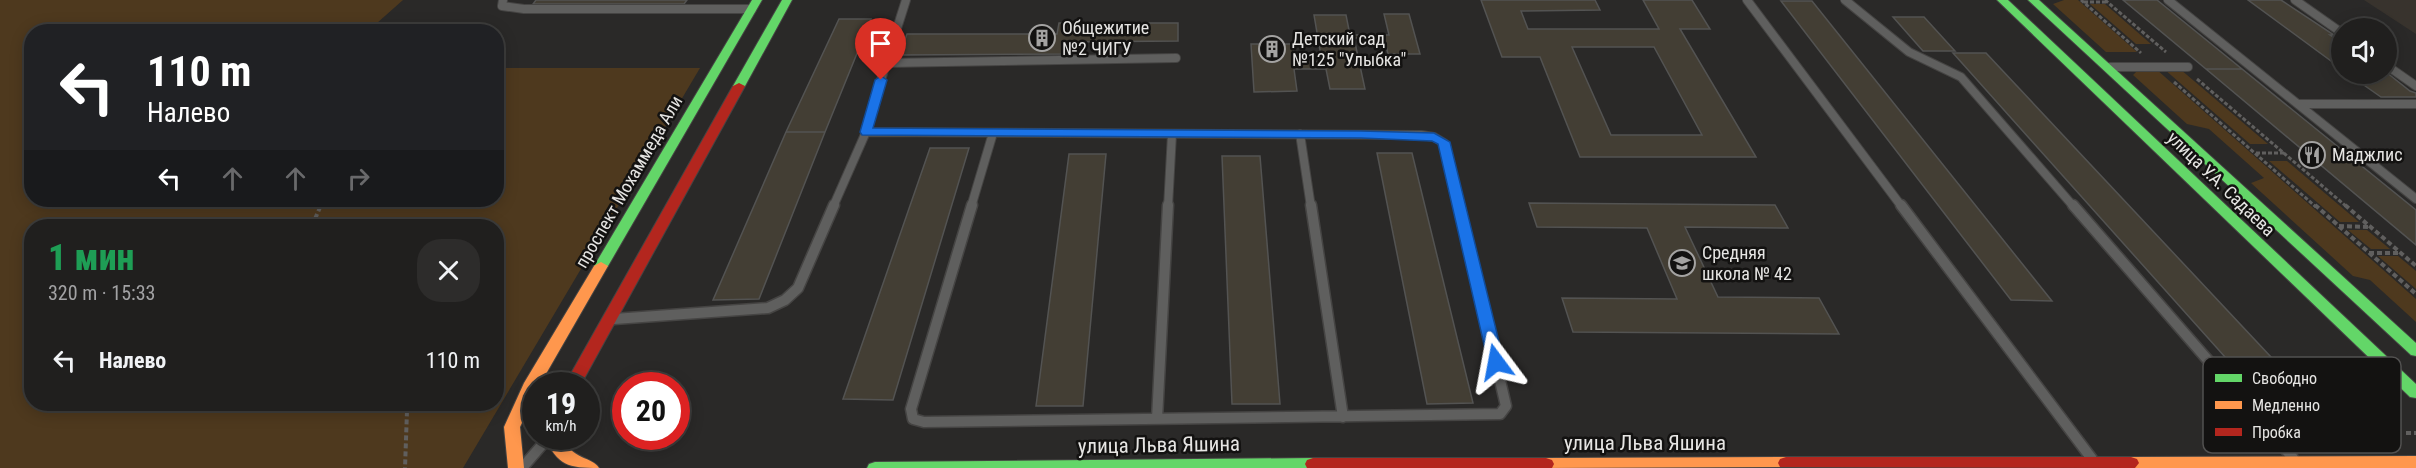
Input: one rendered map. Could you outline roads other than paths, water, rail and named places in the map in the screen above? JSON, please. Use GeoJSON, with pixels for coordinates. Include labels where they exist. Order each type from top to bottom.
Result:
{"type":"FeatureCollection","features":[{"type":"Feature","properties":{"kind":"main road"},"geometry":{"type":"LineString","coordinates":[[580,372],[787,0]]}},
{"type":"Feature","properties":{"kind":"main road","name":"улица У.А. Садаева"},"geometry":{"type":"LineString","coordinates":[[2002,0],[2378,357]]}},
{"type":"Feature","properties":{"kind":"main road","name":"улица У.А. Садаева"},"geometry":{"type":"LineString","coordinates":[[2033,0],[2416,351]]}},
{"type":"Feature","properties":{"kind":"main road","name":"проспект Мохаммеда Али"},"geometry":{"type":"LineString","coordinates":[[516,468],[512,428],[532,383],[755,5]]}},
{"type":"Feature","properties":{"kind":"main road","name":"улица У.А. Садаева"},"geometry":{"type":"LineString","coordinates":[[2401,379],[2416,393]]}},
{"type":"Feature","properties":{"kind":"main road"},"geometry":{"type":"LineString","coordinates":[[559,450],[570,463],[591,468]]}},
{"type":"Feature","properties":{"kind":"main road","name":"улица Льва Яшина"},"geometry":{"type":"LineString","coordinates":[[875,468],[2416,462]]}},
{"type":"Feature","properties":{"kind":"lane"},"geometry":{"type":"LineString","coordinates":[[503,0],[502,6],[524,9],[710,9],[755,5]]}},
{"type":"Feature","properties":{"kind":"lane"},"geometry":{"type":"LineString","coordinates":[[710,9],[716,0]]}},
{"type":"Feature","properties":{"kind":"lane"},"geometry":{"type":"LineString","coordinates":[[609,319],[768,308],[785,300],[798,288],[866,132],[906,0]]}},
{"type":"Feature","properties":{"kind":"lane"},"geometry":{"type":"LineString","coordinates":[[1747,0],[2095,463]]}},
{"type":"Feature","properties":{"kind":"lane"},"geometry":{"type":"LineString","coordinates":[[1845,0],[1909,52],[1961,77],[2205,357]]}},
{"type":"Feature","properties":{"kind":"lane"},"geometry":{"type":"LineString","coordinates":[[2168,0],[2416,199]]}},
{"type":"Feature","properties":{"kind":"lane"},"geometry":{"type":"LineString","coordinates":[[2295,0],[2331,25]]}},
{"type":"Feature","properties":{"kind":"lane"},"geometry":{"type":"LineString","coordinates":[[886,63],[1176,58]]}},
{"type":"Feature","properties":{"kind":"lane"},"geometry":{"type":"LineString","coordinates":[[2106,67],[2186,66]]}},
{"type":"Feature","properties":{"kind":"lane"},"geometry":{"type":"LineString","coordinates":[[2397,73],[2416,86]]}},
{"type":"Feature","properties":{"kind":"lane"},"geometry":{"type":"LineString","coordinates":[[2298,104],[2416,104]]}},
{"type":"Feature","properties":{"kind":"lane"},"geometry":{"type":"LineString","coordinates":[[866,132],[1421,135],[1434,137],[1444,142],[1506,406],[1500,414],[1493,415],[936,422],[913,419],[910,410],[993,133]]}},
{"type":"Feature","properties":{"kind":"lane"},"geometry":{"type":"LineString","coordinates":[[1157,419],[1172,134]]}},
{"type":"Feature","properties":{"kind":"lane"},"geometry":{"type":"LineString","coordinates":[[1300,134],[1343,417]]}},
{"type":"Feature","properties":{"kind":"lane"},"geometry":{"type":"LineString","coordinates":[[522,468],[538,450]]}},
{"type":"Feature","properties":{"kind":"lane"},"geometry":{"type":"LineString","coordinates":[[2288,453],[2297,463]]}},
{"type":"Feature","properties":{"kind":"place","name":"Общежитие №2 ЧИГУ"},"geometry":{"type":"Point","coordinates":[1042,38]}},
{"type":"Feature","properties":{"kind":"place","name":"Детский сад №125 \"Улыбка\""},"geometry":{"type":"Point","coordinates":[1272,49]}},
{"type":"Feature","properties":{"kind":"place","name":"Маджлис"},"geometry":{"type":"Point","coordinates":[2312,155]}},
{"type":"Feature","properties":{"kind":"place","name":"Средняя школа № 42"},"geometry":{"type":"Point","coordinates":[1682,263]}}]}
